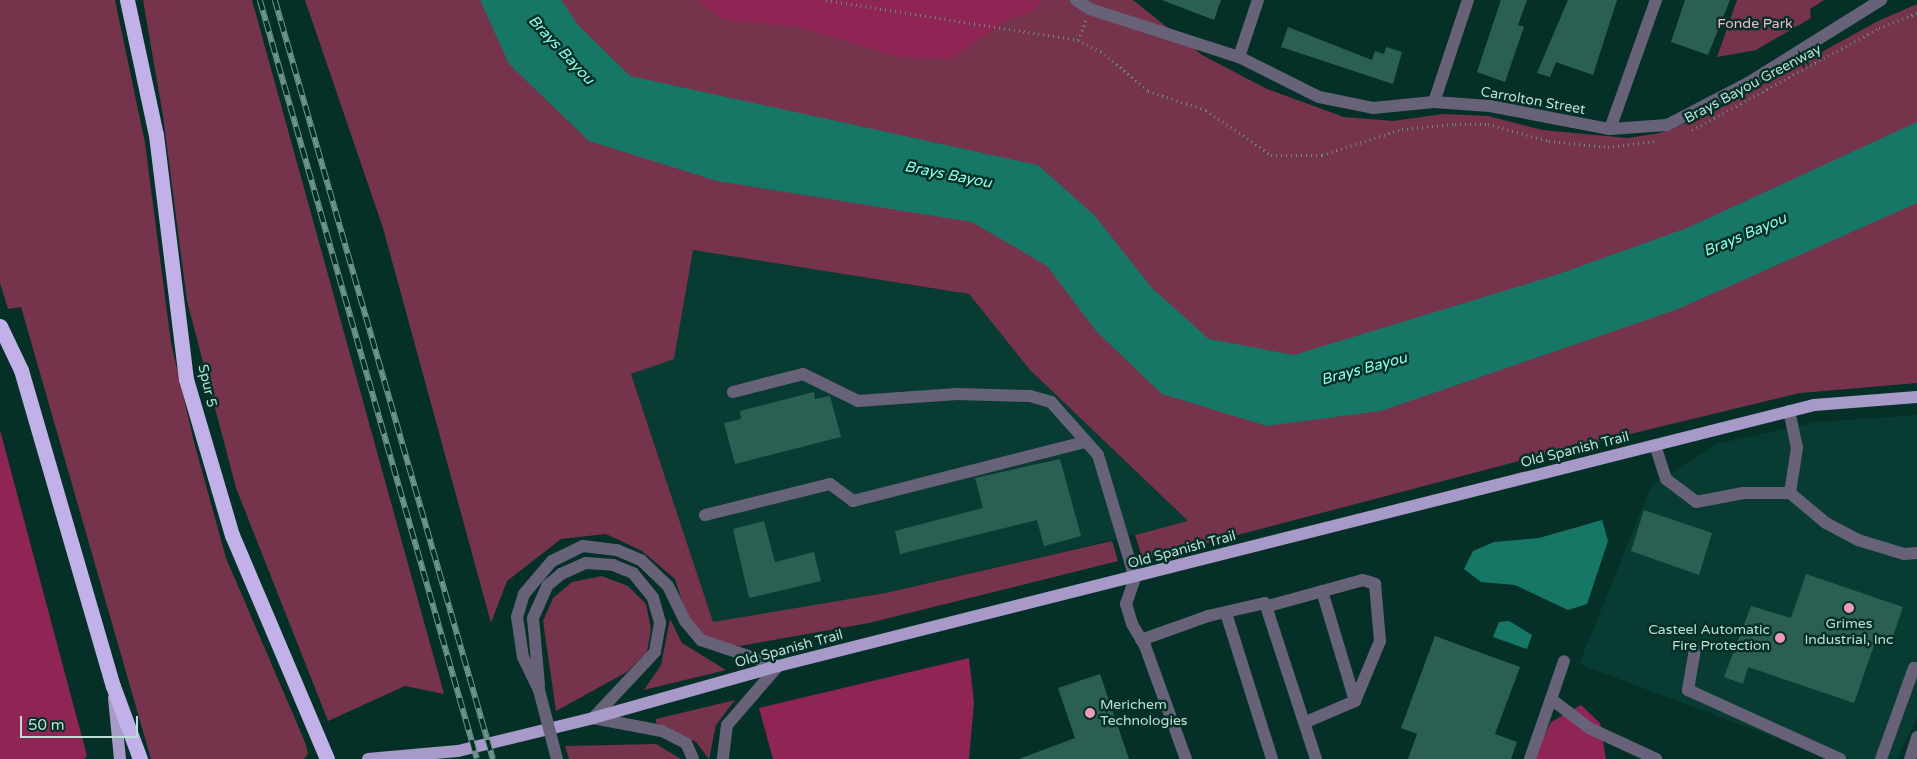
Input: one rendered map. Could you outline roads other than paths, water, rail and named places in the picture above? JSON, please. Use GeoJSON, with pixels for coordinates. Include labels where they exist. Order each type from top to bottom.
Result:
{"type":"FeatureCollection","features":[{"type":"Feature","properties":{"kind":"highway","name":"Spur 5"},"geometry":{"type":"LineString","coordinates":[[127,0],[156,135],[186,379],[232,535],[327,759]]}},
{"type":"Feature","properties":{"kind":"highway"},"geometry":{"type":"LineString","coordinates":[[0,326],[21,370],[113,686],[140,759]]}},
{"type":"Feature","properties":{"kind":"main road","name":"Old Spanish Trail"},"geometry":{"type":"LineString","coordinates":[[368,759],[458,751],[593,718],[778,666],[1135,578],[1789,411],[1917,397]]}},
{"type":"Feature","properties":{"kind":"main road"},"geometry":{"type":"LineString","coordinates":[[113,686],[120,759]]}},
{"type":"Feature","properties":{"kind":"main road","name":"Old Spanish Trail"},"geometry":{"type":"LineString","coordinates":[[443,759],[458,751]]}},
{"type":"Feature","properties":{"kind":"street","name":"Carrolton Street"},"geometry":{"type":"LineString","coordinates":[[1076,0],[1090,9],[1239,58],[1319,98],[1372,108],[1434,102],[1490,106],[1610,129],[1666,125],[1748,83],[1881,0]]}},
{"type":"Feature","properties":{"kind":"street"},"geometry":{"type":"LineString","coordinates":[[1239,58],[1258,0]]}},
{"type":"Feature","properties":{"kind":"street"},"geometry":{"type":"LineString","coordinates":[[1434,102],[1468,0]]}},
{"type":"Feature","properties":{"kind":"street"},"geometry":{"type":"LineString","coordinates":[[1610,129],[1656,0]]}},
{"type":"Feature","properties":{"kind":"street"},"geometry":{"type":"LineString","coordinates":[[732,392],[803,374],[858,400],[957,394],[1030,396],[1051,402],[1084,442],[1098,455],[1135,578],[1126,604],[1186,759]]}},
{"type":"Feature","properties":{"kind":"street"},"geometry":{"type":"LineString","coordinates":[[1789,411],[1797,448],[1790,493]]}},
{"type":"Feature","properties":{"kind":"street"},"geometry":{"type":"LineString","coordinates":[[705,515],[830,484],[854,501],[1084,442]]}},
{"type":"Feature","properties":{"kind":"street"},"geometry":{"type":"LineString","coordinates":[[1655,445],[1666,479],[1696,502],[1742,493],[1790,493],[1826,523],[1858,540],[1904,554],[1917,553]]}},
{"type":"Feature","properties":{"kind":"street"},"geometry":{"type":"LineString","coordinates":[[557,759],[539,690],[522,649],[517,617],[524,594],[552,560],[583,546],[617,550],[641,560],[668,586],[685,622],[701,640],[778,666],[727,724],[723,759]]}},
{"type":"Feature","properties":{"kind":"street"},"geometry":{"type":"LineString","coordinates":[[539,690],[533,618],[548,585],[561,574],[586,563],[613,565],[633,573],[653,598],[660,622],[655,652],[593,718]]}},
{"type":"Feature","properties":{"kind":"street"},"geometry":{"type":"LineString","coordinates":[[1141,640],[1261,603],[1268,606],[1363,580],[1375,584],[1380,641],[1354,701],[1306,722]]}},
{"type":"Feature","properties":{"kind":"street"},"geometry":{"type":"LineString","coordinates":[[1322,591],[1354,701]]}},
{"type":"Feature","properties":{"kind":"street"},"geometry":{"type":"LineString","coordinates":[[1268,606],[1306,722],[1316,759]]}},
{"type":"Feature","properties":{"kind":"street"},"geometry":{"type":"LineString","coordinates":[[1226,613],[1272,759]]}},
{"type":"Feature","properties":{"kind":"street"},"geometry":{"type":"LineString","coordinates":[[1695,649],[1688,690],[1840,759]]}},
{"type":"Feature","properties":{"kind":"street"},"geometry":{"type":"LineString","coordinates":[[1530,759],[1564,661]]}},
{"type":"Feature","properties":{"kind":"street"},"geometry":{"type":"LineString","coordinates":[[1881,759],[1914,668],[1917,670]]}},
{"type":"Feature","properties":{"kind":"street"},"geometry":{"type":"LineString","coordinates":[[1551,699],[1589,728],[1656,759]]}},
{"type":"Feature","properties":{"kind":"street"},"geometry":{"type":"LineString","coordinates":[[593,718],[662,730],[686,743],[693,759]]}},
{"type":"Feature","properties":{"kind":"street"},"geometry":{"type":"LineString","coordinates":[[1910,759],[1917,737]]}},
{"type":"Feature","properties":{"kind":"water","name":"Brays Bayou"},"geometry":{"type":"Polygon","coordinates":[[[480,0],[561,0],[578,25],[630,76],[1038,165],[1095,216],[1152,288],[1209,339],[1294,355],[1556,275],[1687,228],[1917,122],[1917,203],[1678,309],[1381,411],[1267,426],[1162,394],[1096,331],[1047,266],[972,222],[717,181],[589,141],[509,64],[480,0]]]}},
{"type":"Feature","properties":{"kind":"water"},"geometry":{"type":"Polygon","coordinates":[[[1602,520],[1608,541],[1587,604],[1568,610],[1515,585],[1481,582],[1464,569],[1473,551],[1494,542],[1539,538],[1602,520]]]}},
{"type":"Feature","properties":{"kind":"water"},"geometry":{"type":"Polygon","coordinates":[[[1509,621],[1532,635],[1527,649],[1493,637],[1499,622],[1509,621]]]}},
{"type":"Feature","properties":{"kind":"railway"},"geometry":{"type":"LineString","coordinates":[[260,0],[477,759]]}},
{"type":"Feature","properties":{"kind":"railway"},"geometry":{"type":"LineString","coordinates":[[275,0],[493,759]]}},
{"type":"Feature","properties":{"kind":"place","name":"Grimes Industrial, Inc"},"geometry":{"type":"Point","coordinates":[1849,608]}},
{"type":"Feature","properties":{"kind":"place","name":"Casteel Automatic Fire Protection"},"geometry":{"type":"Point","coordinates":[1780,638]}},
{"type":"Feature","properties":{"kind":"place","name":"Merichem Technologies"},"geometry":{"type":"Point","coordinates":[1090,713]}},
{"type":"Feature","properties":{"kind":"park label","name":"Fonde Park"},"geometry":{"type":"Point","coordinates":[1755,24]}}]}
